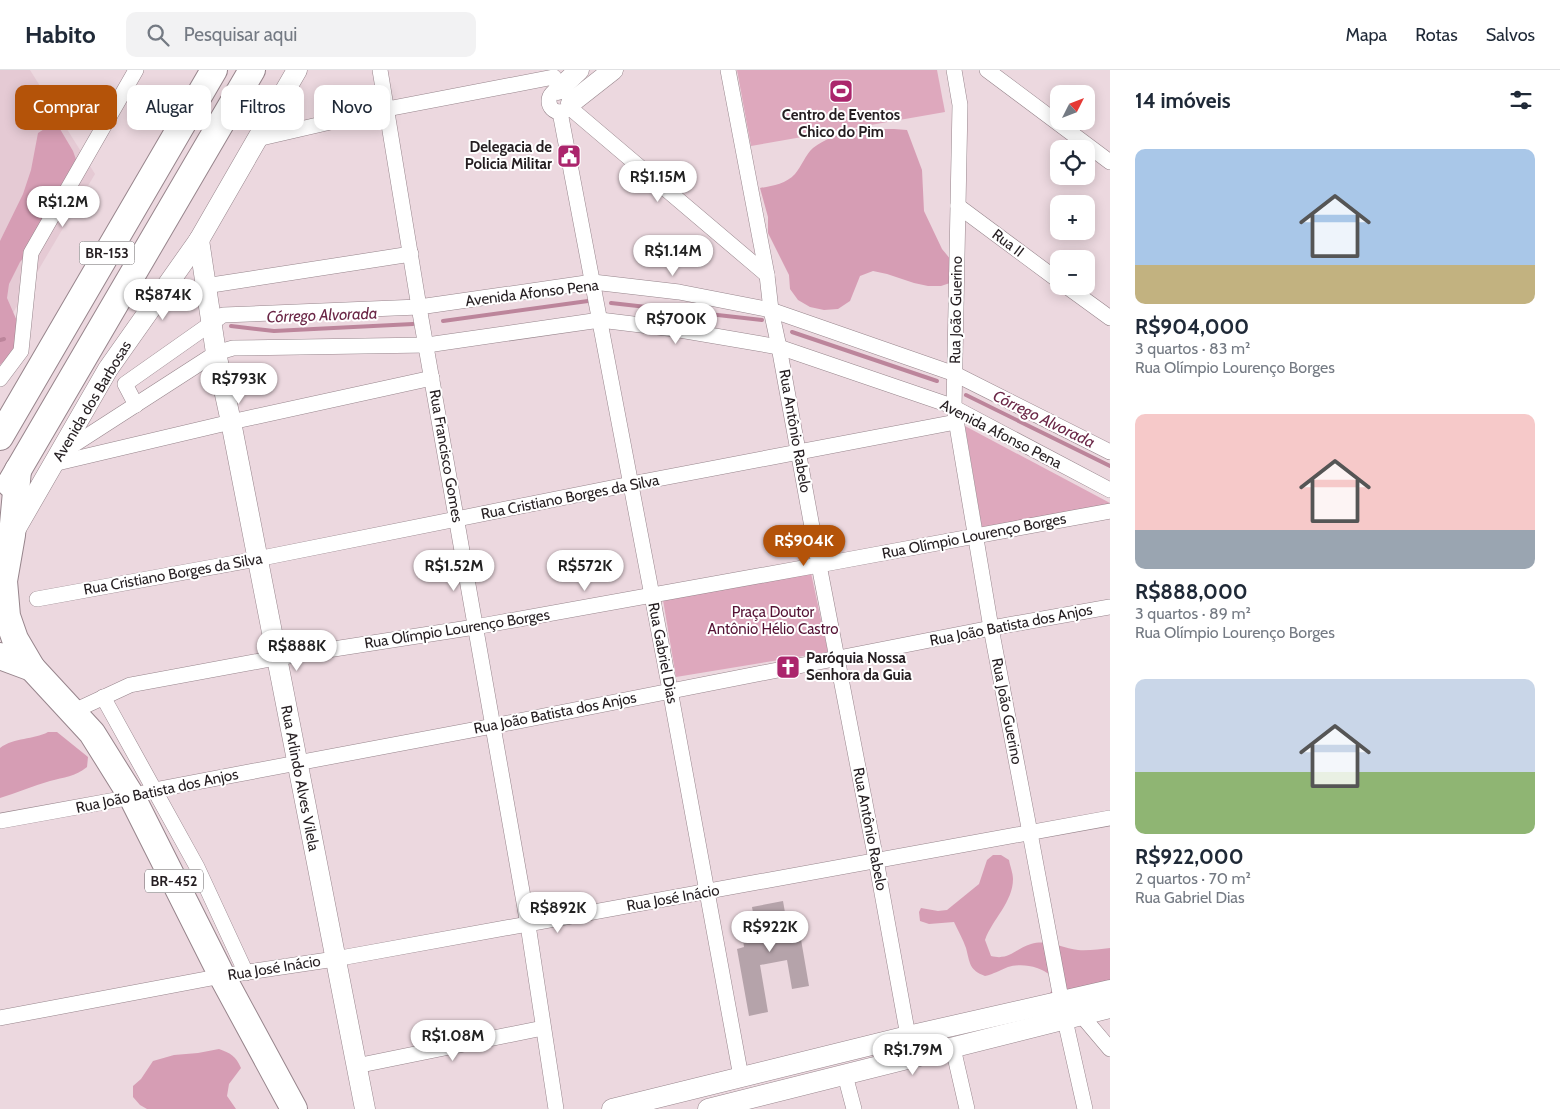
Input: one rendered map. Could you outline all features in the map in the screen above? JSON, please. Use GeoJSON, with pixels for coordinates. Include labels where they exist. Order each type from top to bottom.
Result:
{"type":"FeatureCollection","features":[{"type":"Feature","properties":{"kind":"highway","name":"BR-153"},"geometry":{"type":"LineString","coordinates":[[0,437],[214,70]]}},
{"type":"Feature","properties":{"kind":"highway","name":"BR-153"},"geometry":{"type":"LineString","coordinates":[[0,502],[252,70]]}},
{"type":"Feature","properties":{"kind":"highway","name":"BR-452"},"geometry":{"type":"LineString","coordinates":[[18,470],[6,545],[4,581],[7,616],[15,639],[32,668],[74,711],[143,794],[234,974],[294,1109]]}},
{"type":"Feature","properties":{"kind":"highway","name":"BR-452"},"geometry":{"type":"LineString","coordinates":[[0,656],[32,668]]}},
{"type":"Feature","properties":{"kind":"street"},"geometry":{"type":"LineString","coordinates":[[0,379],[21,351],[31,253],[136,70]]}},
{"type":"Feature","properties":{"kind":"street","name":"Avenida dos Barbosas"},"geometry":{"type":"LineString","coordinates":[[6,545],[108,369],[199,240],[297,70]]}},
{"type":"Feature","properties":{"kind":"street","name":"Rua Francisco Gomes"},"geometry":{"type":"LineString","coordinates":[[380,70],[383,85]]}},
{"type":"Feature","properties":{"kind":"street"},"geometry":{"type":"LineString","coordinates":[[560,93],[579,70]]}},
{"type":"Feature","properties":{"kind":"street"},"geometry":{"type":"LineString","coordinates":[[390,110],[560,93],[613,70]]}},
{"type":"Feature","properties":{"kind":"street","name":"Rua Antônio Rabelo"},"geometry":{"type":"LineString","coordinates":[[728,70],[767,276],[771,310],[780,347],[798,453],[876,860],[911,1058]]}},
{"type":"Feature","properties":{"kind":"street","name":"Rua João Guerino"},"geometry":{"type":"LineString","coordinates":[[954,70],[960,105],[955,415],[991,628],[1030,833],[1069,1012],[1085,1109]]}},
{"type":"Feature","properties":{"kind":"street"},"geometry":{"type":"LineString","coordinates":[[987,70],[1110,162]]}},
{"type":"Feature","properties":{"kind":"street"},"geometry":{"type":"LineString","coordinates":[[560,93],[767,276]]}},
{"type":"Feature","properties":{"kind":"street","name":"Rua Gabriel Dias"},"geometry":{"type":"LineString","coordinates":[[560,93],[593,282],[741,1077]]}},
{"type":"Feature","properties":{"kind":"street"},"geometry":{"type":"LineString","coordinates":[[257,139],[314,126]]}},
{"type":"Feature","properties":{"kind":"street","name":"Rua Francisco Gomes"},"geometry":{"type":"LineString","coordinates":[[390,127],[528,925],[556,1109]]}},
{"type":"Feature","properties":{"kind":"street","name":"Rua II"},"geometry":{"type":"LineString","coordinates":[[958,206],[1050,273]]}},
{"type":"Feature","properties":{"kind":"street","name":"Rua Arlindo Alves Vilela"},"geometry":{"type":"LineString","coordinates":[[199,240],[216,353],[365,1109]]}},
{"type":"Feature","properties":{"kind":"street"},"geometry":{"type":"LineString","coordinates":[[205,286],[412,254]]}},
{"type":"Feature","properties":{"kind":"street","name":"Avenida Afonso Pena"},"geometry":{"type":"LineString","coordinates":[[125,384],[223,314],[420,307],[593,282],[679,292],[771,310],[955,374],[1110,452]]}},
{"type":"Feature","properties":{"kind":"street"},"geometry":{"type":"LineString","coordinates":[[1078,295],[1110,318]]}},
{"type":"Feature","properties":{"kind":"street","name":"Avenida Afonso Pena"},"geometry":{"type":"LineString","coordinates":[[56,459],[216,353],[234,348],[427,345],[600,320],[674,329],[780,347],[955,415],[1110,490]]}},
{"type":"Feature","properties":{"kind":"street"},"geometry":{"type":"LineString","coordinates":[[108,369],[125,384],[136,405]]}},
{"type":"Feature","properties":{"kind":"street"},"geometry":{"type":"LineString","coordinates":[[56,459],[432,378]]}},
{"type":"Feature","properties":{"kind":"street","name":"Rua Cristiano Borges da Silva"},"geometry":{"type":"LineString","coordinates":[[37,599],[257,559],[631,484],[798,453],[955,415]]}},
{"type":"Feature","properties":{"kind":"street","name":"Rua Olímpio Lourenço Borges"},"geometry":{"type":"LineString","coordinates":[[74,711],[130,685],[276,658],[475,627],[1110,510]]}},
{"type":"Feature","properties":{"kind":"street","name":"Rua João Batista dos Anjos"},"geometry":{"type":"LineString","coordinates":[[0,821],[991,628],[1110,607]]}},
{"type":"Feature","properties":{"kind":"street"},"geometry":{"type":"LineString","coordinates":[[103,698],[143,794]]}},
{"type":"Feature","properties":{"kind":"street","name":"Rua José Inácio"},"geometry":{"type":"LineString","coordinates":[[0,1018],[234,974],[335,959],[528,925],[1110,818]]}},
{"type":"Feature","properties":{"kind":"street"},"geometry":{"type":"LineString","coordinates":[[708,1109],[747,1104],[785,1090],[953,1048],[1069,1012],[1110,990]]}},
{"type":"Feature","properties":{"kind":"street"},"geometry":{"type":"LineString","coordinates":[[612,1109],[669,1102],[741,1077],[908,1036],[1069,1012],[1110,1008]]}},
{"type":"Feature","properties":{"kind":"street"},"geometry":{"type":"LineString","coordinates":[[1069,1012],[1110,1049]]}},
{"type":"Feature","properties":{"kind":"street"},"geometry":{"type":"LineString","coordinates":[[356,1066],[543,1028]]}},
{"type":"Feature","properties":{"kind":"street"},"geometry":{"type":"LineString","coordinates":[[953,1048],[967,1109]]}},
{"type":"Feature","properties":{"kind":"street"},"geometry":{"type":"LineString","coordinates":[[781,1068],[785,1090]]}},
{"type":"Feature","properties":{"kind":"street"},"geometry":{"type":"LineString","coordinates":[[846,1075],[854,1109]]}},
{"type":"Feature","properties":{"kind":"shaded area"},"geometry":{"type":"Polygon","coordinates":[[[0,70],[30,70],[39,85],[15,85],[15,130],[68,130],[95,174],[0,335],[0,70]]]}},
{"type":"Feature","properties":{"kind":"shaded area"},"geometry":{"type":"Polygon","coordinates":[[[852,129],[907,130],[922,170],[924,211],[942,249],[961,272],[953,282],[941,286],[928,286],[873,271],[860,276],[850,301],[838,309],[824,310],[810,307],[798,300],[790,289],[789,275],[768,233],[768,217],[760,188],[779,184],[787,180],[800,168],[813,148],[852,129]]]}},
{"type":"Feature","properties":{"kind":"shaded area"},"geometry":{"type":"Polygon","coordinates":[[[43,130],[61,130],[73,151],[78,165],[36,243],[20,262],[9,284],[7,298],[17,321],[15,346],[0,365],[0,241],[23,194],[31,170],[38,133],[43,130]]]}},
{"type":"Feature","properties":{"kind":"shaded area"},"geometry":{"type":"Polygon","coordinates":[[[48,732],[57,732],[88,757],[87,767],[74,775],[0,798],[0,748],[12,742],[48,732]]]}},
{"type":"Feature","properties":{"kind":"shaded area"},"geometry":{"type":"Polygon","coordinates":[[[993,855],[1001,855],[1009,860],[1013,879],[1010,895],[985,940],[991,956],[1003,957],[1037,943],[1049,943],[1078,950],[1110,948],[1110,987],[1045,997],[1052,991],[1051,976],[1047,973],[1031,966],[1019,965],[985,976],[980,974],[971,965],[965,945],[954,922],[929,924],[920,921],[919,912],[921,908],[938,911],[947,910],[979,884],[987,860],[993,855]]]}},
{"type":"Feature","properties":{"kind":"shaded area"},"geometry":{"type":"Polygon","coordinates":[[[219,1049],[232,1055],[241,1068],[229,1084],[227,1096],[236,1109],[147,1109],[140,1105],[133,1097],[133,1086],[141,1079],[153,1061],[174,1055],[219,1049]]]}},
{"type":"Feature","properties":{"kind":"green space","name":"Centro de Eventos Chico do Pim"},"geometry":{"type":"Polygon","coordinates":[[[737,70],[937,70],[945,112],[751,146],[737,70]]]}},
{"type":"Feature","properties":{"kind":"green space"},"geometry":{"type":"Polygon","coordinates":[[[965,426],[1110,503],[1110,505],[982,528],[965,426]]]}},
{"type":"Feature","properties":{"kind":"green space","name":"Praça Doutor Antônio Hélio Castro"},"geometry":{"type":"Polygon","coordinates":[[[811,573],[828,652],[676,677],[663,600],[811,573]]]}},
{"type":"Feature","properties":{"kind":"building"},"geometry":{"type":"Polygon","coordinates":[[[783,901],[787,924],[798,922],[809,986],[792,989],[787,960],[760,965],[768,1012],[749,1016],[737,949],[744,947],[742,933],[756,930],[752,907],[783,901]]]}},
{"type":"Feature","properties":{"kind":"waterway","name":"Córrego Alvorada"},"geometry":{"type":"LineString","coordinates":[[443,321],[588,301]]}},
{"type":"Feature","properties":{"kind":"waterway","name":"Córrego Alvorada"},"geometry":{"type":"LineString","coordinates":[[611,303],[762,320]]}},
{"type":"Feature","properties":{"kind":"waterway","name":"Córrego Alvorada"},"geometry":{"type":"LineString","coordinates":[[231,326],[274,331],[413,324]]}},
{"type":"Feature","properties":{"kind":"waterway","name":"Córrego Alvorada"},"geometry":{"type":"LineString","coordinates":[[792,332],[937,381]]}},
{"type":"Feature","properties":{"kind":"waterway","name":"Córrego Alvorada"},"geometry":{"type":"LineString","coordinates":[[0,340],[4,339]]}},
{"type":"Feature","properties":{"kind":"waterway","name":"Córrego Alvorada"},"geometry":{"type":"LineString","coordinates":[[966,395],[1110,466]]}},
{"type":"Feature","properties":{"kind":"place","name":"Centro de Eventos Chico do Pim"},"geometry":{"type":"Point","coordinates":[841,91]}},
{"type":"Feature","properties":{"kind":"place","name":"Delegacia de Policia Militar"},"geometry":{"type":"Point","coordinates":[569,156]}},
{"type":"Feature","properties":{"kind":"place","name":"Paróquia Nossa Senhora da Guia"},"geometry":{"type":"Point","coordinates":[788,667]}}]}
